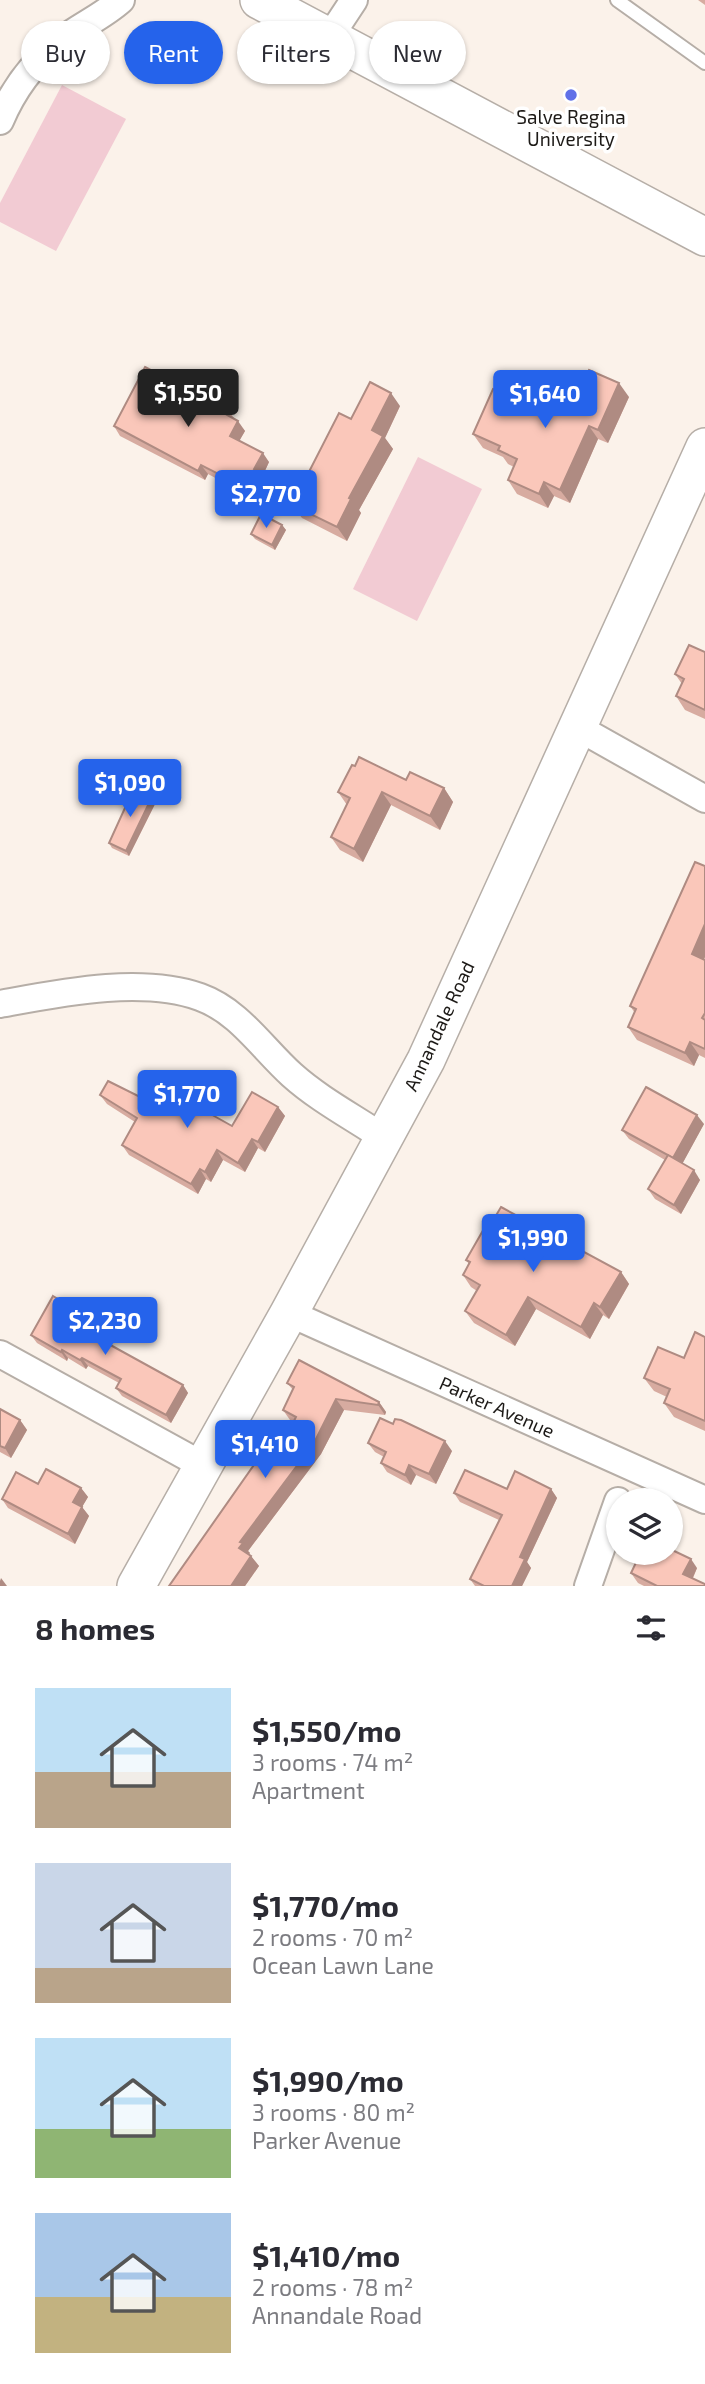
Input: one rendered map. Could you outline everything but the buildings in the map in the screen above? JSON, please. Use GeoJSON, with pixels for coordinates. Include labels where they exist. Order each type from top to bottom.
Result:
{"type":"FeatureCollection","features":[{"type":"Feature","properties":{"kind":"street"},"geometry":{"type":"LineString","coordinates":[[0,121],[21,80],[38,62],[59,43],[121,0]]}},
{"type":"Feature","properties":{"kind":"street"},"geometry":{"type":"LineString","coordinates":[[258,0],[297,21]]}},
{"type":"Feature","properties":{"kind":"street"},"geometry":{"type":"LineString","coordinates":[[340,21],[354,0]]}},
{"type":"Feature","properties":{"kind":"street"},"geometry":{"type":"LineString","coordinates":[[355,52],[705,237]]}},
{"type":"Feature","properties":{"kind":"street","name":"Annandale Road"},"geometry":{"type":"LineString","coordinates":[[136,1586],[289,1313],[426,1060],[705,447]]}},
{"type":"Feature","properties":{"kind":"street"},"geometry":{"type":"LineString","coordinates":[[577,727],[705,799]]}},
{"type":"Feature","properties":{"kind":"street"},"geometry":{"type":"LineString","coordinates":[[0,1004],[127,987],[155,987],[201,997],[222,1007],[243,1024],[292,1074],[316,1094],[384,1138]]}},
{"type":"Feature","properties":{"kind":"street","name":"Parker Avenue"},"geometry":{"type":"LineString","coordinates":[[289,1313],[705,1500]]}},
{"type":"Feature","properties":{"kind":"street"},"geometry":{"type":"LineString","coordinates":[[0,1354],[202,1465]]}},
{"type":"Feature","properties":{"kind":"street"},"geometry":{"type":"LineString","coordinates":[[622,1488],[629,1467]]}},
{"type":"Feature","properties":{"kind":"street"},"geometry":{"type":"LineString","coordinates":[[588,1586],[606,1534]]}},
{"type":"Feature","properties":{"kind":"lane"},"geometry":{"type":"LineString","coordinates":[[617,0],[705,63]]}},
{"type":"Feature","properties":{"kind":"shaded area"},"geometry":{"type":"Polygon","coordinates":[[[62,85],[126,119],[56,251],[0,222],[0,203],[62,85]]]}},
{"type":"Feature","properties":{"kind":"shaded area"},"geometry":{"type":"Polygon","coordinates":[[[418,457],[482,489],[417,621],[353,589],[418,457]]]}},
{"type":"Feature","properties":{"kind":"place","name":"Salve Regina University"},"geometry":{"type":"Point","coordinates":[571,95]}}]}
